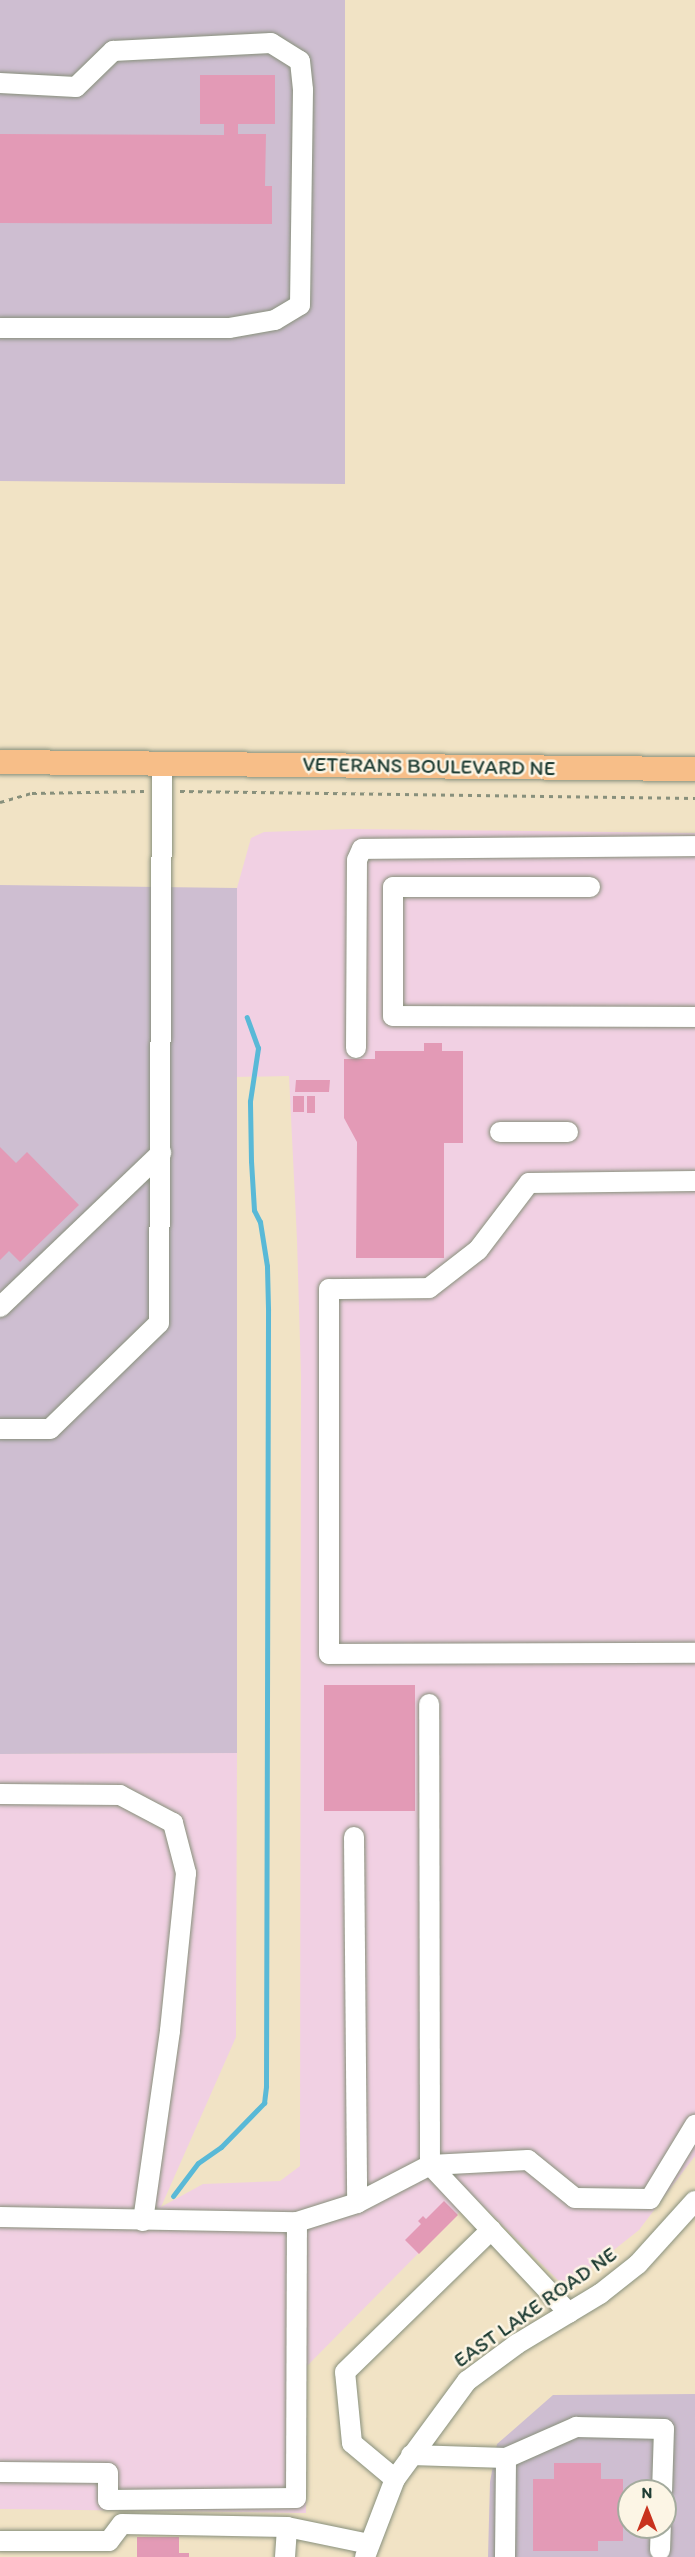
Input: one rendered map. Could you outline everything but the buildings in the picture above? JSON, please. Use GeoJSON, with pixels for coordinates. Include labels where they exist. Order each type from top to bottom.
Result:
{"type":"FeatureCollection","features":[{"type":"Feature","properties":{"kind":"main road","name":"VETERANS BOULEVARD NE"},"geometry":{"type":"LineString","coordinates":[[0,752],[162,762]]}},
{"type":"Feature","properties":{"kind":"main road","name":"VETERANS BOULEVARD NE"},"geometry":{"type":"LineString","coordinates":[[0,762],[162,762],[695,770]]}},
{"type":"Feature","properties":{"kind":"street"},"geometry":{"type":"LineString","coordinates":[[0,83],[76,87],[113,51],[271,43],[300,61],[303,90],[300,305],[275,320],[229,328],[0,328]]}},
{"type":"Feature","properties":{"kind":"street"},"geometry":{"type":"LineString","coordinates":[[0,1429],[50,1429],[159,1323],[162,762]]}},
{"type":"Feature","properties":{"kind":"street"},"geometry":{"type":"LineString","coordinates":[[356,1048],[357,860],[362,849],[695,846]]}},
{"type":"Feature","properties":{"kind":"street"},"geometry":{"type":"LineString","coordinates":[[590,887],[393,887],[393,1016],[695,1017]]}},
{"type":"Feature","properties":{"kind":"street"},"geometry":{"type":"LineString","coordinates":[[500,1132],[568,1132]]}},
{"type":"Feature","properties":{"kind":"street"},"geometry":{"type":"LineString","coordinates":[[0,1307],[161,1153]]}},
{"type":"Feature","properties":{"kind":"street"},"geometry":{"type":"LineString","coordinates":[[695,1181],[529,1183],[478,1250],[429,1288],[329,1289],[329,1654],[695,1653]]}},
{"type":"Feature","properties":{"kind":"street"},"geometry":{"type":"LineString","coordinates":[[429,1704],[430,2165],[569,2313]]}},
{"type":"Feature","properties":{"kind":"street"},"geometry":{"type":"LineString","coordinates":[[0,1794],[120,1795],[173,1823],[186,1873],[170,2031],[143,2221]]}},
{"type":"Feature","properties":{"kind":"street"},"geometry":{"type":"LineString","coordinates":[[354,1837],[357,2203]]}},
{"type":"Feature","properties":{"kind":"street"},"geometry":{"type":"LineString","coordinates":[[0,2217],[297,2222],[357,2203],[430,2165],[528,2160],[575,2198],[650,2199],[695,2125]]}},
{"type":"Feature","properties":{"kind":"street","name":"EAST LAKE ROAD NE"},"geometry":{"type":"LineString","coordinates":[[367,2550],[395,2479],[466,2382],[517,2344],[569,2313],[638,2264],[693,2204]]}},
{"type":"Feature","properties":{"kind":"street"},"geometry":{"type":"LineString","coordinates":[[0,2472],[108,2473],[108,2500],[296,2498],[297,2222]]}},
{"type":"Feature","properties":{"kind":"street"},"geometry":{"type":"LineString","coordinates":[[395,2479],[352,2443],[345,2372],[491,2230]]}},
{"type":"Feature","properties":{"kind":"street"},"geometry":{"type":"LineString","coordinates":[[411,2455],[506,2458],[576,2427],[664,2429],[662,2479]]}},
{"type":"Feature","properties":{"kind":"street"},"geometry":{"type":"LineString","coordinates":[[505,2557],[506,2458]]}},
{"type":"Feature","properties":{"kind":"street"},"geometry":{"type":"LineString","coordinates":[[0,2541],[88,2549],[109,2541],[122,2524],[287,2527],[367,2550]]}},
{"type":"Feature","properties":{"kind":"street"},"geometry":{"type":"LineString","coordinates":[[285,2557],[287,2527]]}},
{"type":"Feature","properties":{"kind":"street"},"geometry":{"type":"LineString","coordinates":[[660,2539],[660,2550]]}},
{"type":"Feature","properties":{"kind":"path"},"geometry":{"type":"LineString","coordinates":[[0,802],[32,793],[162,791],[695,798]]}},
{"type":"Feature","properties":{"kind":"shaded area"},"geometry":{"type":"Polygon","coordinates":[[[0,0],[345,0],[345,484],[0,481],[0,0]]]}},
{"type":"Feature","properties":{"kind":"shaded area"},"geometry":{"type":"Polygon","coordinates":[[[351,829],[695,833],[695,2156],[639,2230],[566,2288],[474,2197],[307,2366],[306,2513],[0,2509],[0,1754],[237,1753],[236,2037],[161,2207],[203,2184],[280,2181],[300,2166],[301,1376],[289,1076],[235,1077],[237,888],[251,838],[264,832],[351,829]]]}},
{"type":"Feature","properties":{"kind":"shaded area"},"geometry":{"type":"Polygon","coordinates":[[[0,885],[237,888],[237,1753],[0,1754],[0,885]]]}},
{"type":"Feature","properties":{"kind":"shaded area"},"geometry":{"type":"Polygon","coordinates":[[[695,2394],[695,2557],[488,2557],[490,2482],[497,2444],[553,2395],[695,2394]]]}},
{"type":"Feature","properties":{"kind":"waterway"},"geometry":{"type":"LineString","coordinates":[[173,2196],[198,2163],[221,2147],[264,2103],[266,2086],[268,1308],[267,1266],[260,1222],[254,1210],[251,1161],[250,1101],[258,1048],[247,1017]]}}]}
